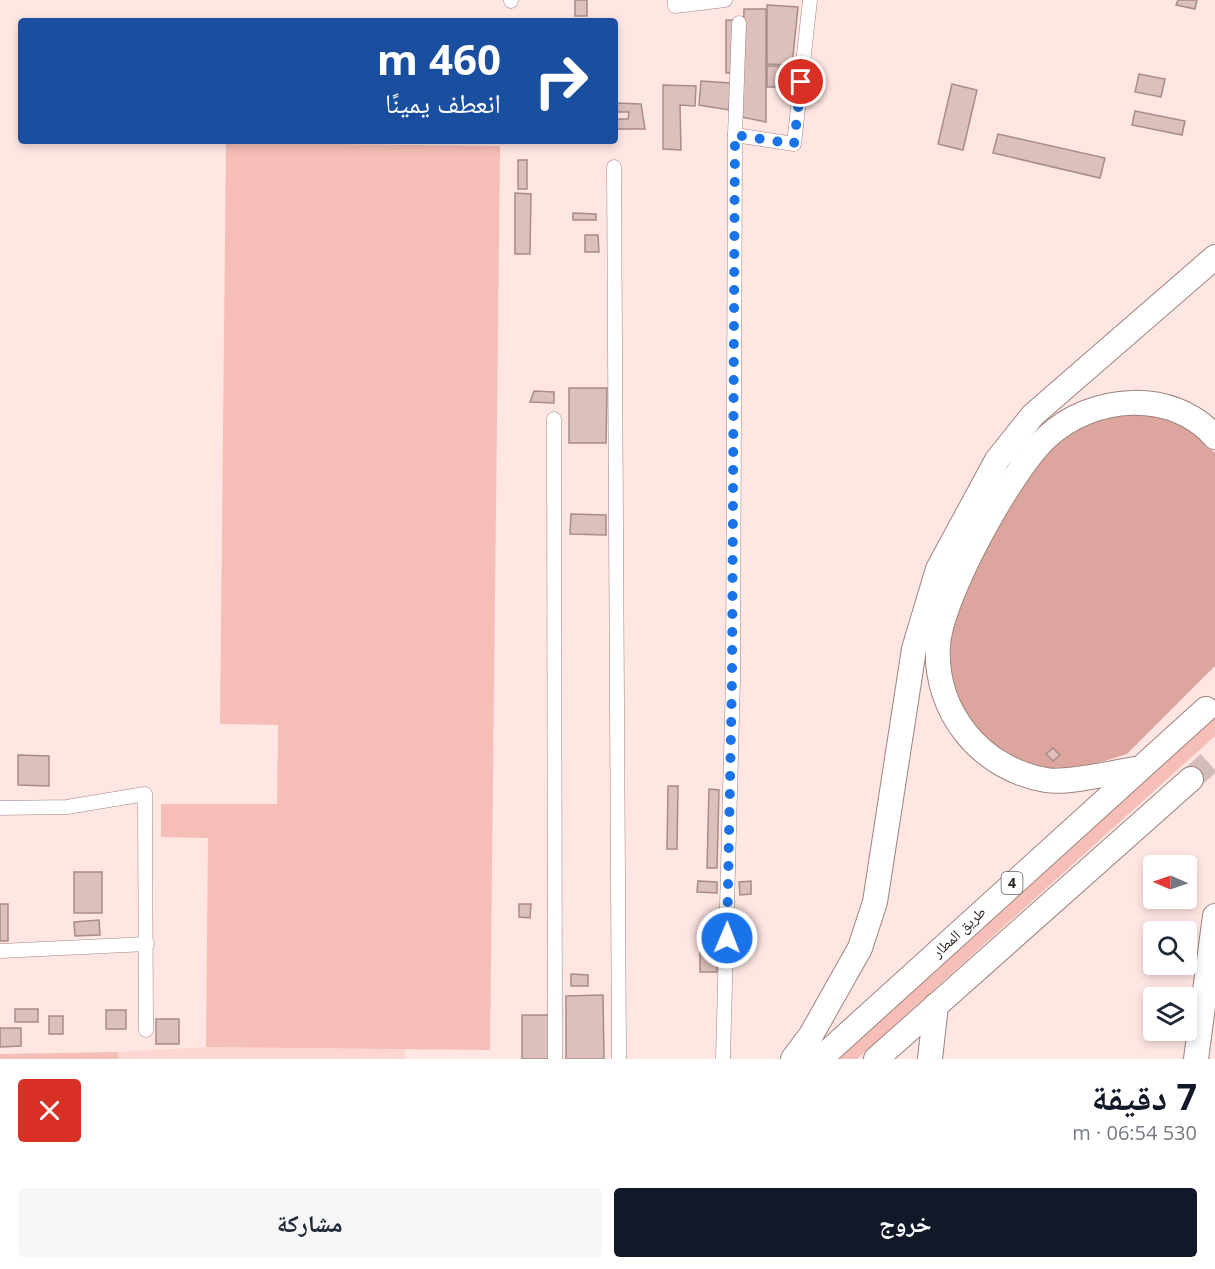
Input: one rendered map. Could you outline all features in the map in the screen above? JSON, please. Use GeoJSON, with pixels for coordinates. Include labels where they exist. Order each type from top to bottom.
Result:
{"type":"FeatureCollection","features":[{"type":"Feature","properties":{"kind":"highway"},"geometry":{"type":"LineString","coordinates":[[793,1059],[811,1035],[860,948],[875,902],[914,649],[938,569],[997,460],[1034,415],[1215,256]]}},
{"type":"Feature","properties":{"kind":"highway"},"geometry":{"type":"LineString","coordinates":[[1137,769],[1049,781],[1021,774],[986,756],[972,743],[949,708],[942,688],[938,644],[960,575],[995,510],[1032,453],[1065,423],[1110,405],[1145,403],[1179,411],[1215,436]]}},
{"type":"Feature","properties":{"kind":"highway","name":"طريق المطار"},"geometry":{"type":"LineString","coordinates":[[820,1059],[1137,769],[1206,709]]}},
{"type":"Feature","properties":{"kind":"highway"},"geometry":{"type":"LineString","coordinates":[[876,1059],[1191,779]]}},
{"type":"Feature","properties":{"kind":"highway"},"geometry":{"type":"LineString","coordinates":[[1196,1059],[1215,915]]}},
{"type":"Feature","properties":{"kind":"highway"},"geometry":{"type":"LineString","coordinates":[[930,1059],[936,1005]]}},
{"type":"Feature","properties":{"kind":"highway"},"geometry":{"type":"LineString","coordinates":[[1190,1059],[1200,1032]]}},
{"type":"Feature","properties":{"kind":"street"},"geometry":{"type":"LineString","coordinates":[[675,0],[675,6],[725,0]]}},
{"type":"Feature","properties":{"kind":"street"},"geometry":{"type":"LineString","coordinates":[[735,135],[794,144],[810,0]]}},
{"type":"Feature","properties":{"kind":"street"},"geometry":{"type":"LineString","coordinates":[[723,1059],[733,667],[735,135],[739,23]]}},
{"type":"Feature","properties":{"kind":"street"},"geometry":{"type":"LineString","coordinates":[[614,167],[619,1059]]}},
{"type":"Feature","properties":{"kind":"street"},"geometry":{"type":"LineString","coordinates":[[554,419],[555,1059]]}},
{"type":"Feature","properties":{"kind":"street"},"geometry":{"type":"LineString","coordinates":[[0,808],[67,807],[145,794],[146,1030]]}},
{"type":"Feature","properties":{"kind":"street"},"geometry":{"type":"LineString","coordinates":[[0,951],[147,944]]}},
{"type":"Feature","properties":{"kind":"shaded area"},"geometry":{"type":"Polygon","coordinates":[[[226,144],[500,146],[490,1050],[206,1047],[208,838],[161,837],[161,804],[277,804],[278,725],[220,724],[226,144]]]}},
{"type":"Feature","properties":{"kind":"shaded area"},"geometry":{"type":"Polygon","coordinates":[[[1143,411],[1185,425],[1215,453],[1215,666],[1127,754],[1095,764],[1064,770],[1036,769],[992,750],[959,708],[951,677],[950,638],[957,611],[977,564],[1024,478],[1055,444],[1082,422],[1143,411]]]}},
{"type":"Feature","properties":{"kind":"shaded area"},"geometry":{"type":"Polygon","coordinates":[[[1215,717],[1215,736],[857,1059],[836,1059],[1215,717]]]}},
{"type":"Feature","properties":{"kind":"shaded area"},"geometry":{"type":"Polygon","coordinates":[[[206,1047],[405,1049],[405,1059],[118,1059],[118,1052],[206,1047]]]}},
{"type":"Feature","properties":{"kind":"shaded area"},"geometry":{"type":"Polygon","coordinates":[[[118,1052],[118,1059],[0,1059],[0,1054],[118,1052]]]}},
{"type":"Feature","properties":{"kind":"building"},"geometry":{"type":"Polygon","coordinates":[[[575,0],[587,0],[587,16],[575,16],[575,0]]]}},
{"type":"Feature","properties":{"kind":"building"},"geometry":{"type":"Polygon","coordinates":[[[1178,0],[1197,0],[1195,9],[1176,5],[1178,0]]]}},
{"type":"Feature","properties":{"kind":"building"},"geometry":{"type":"Polygon","coordinates":[[[767,5],[798,7],[792,65],[767,64],[767,5]]]}},
{"type":"Feature","properties":{"kind":"building"},"geometry":{"type":"Polygon","coordinates":[[[744,9],[766,9],[766,122],[741,117],[744,9]]]}},
{"type":"Feature","properties":{"kind":"building"},"geometry":{"type":"Polygon","coordinates":[[[726,20],[735,20],[735,73],[726,73],[726,20]]]}},
{"type":"Feature","properties":{"kind":"building"},"geometry":{"type":"Polygon","coordinates":[[[767,66],[779,66],[779,87],[767,87],[767,66]]]}},
{"type":"Feature","properties":{"kind":"building"},"geometry":{"type":"Polygon","coordinates":[[[1139,74],[1165,79],[1161,97],[1135,92],[1139,74]]]}},
{"type":"Feature","properties":{"kind":"building"},"geometry":{"type":"Polygon","coordinates":[[[701,81],[731,83],[729,110],[699,105],[701,81]]]}},
{"type":"Feature","properties":{"kind":"building"},"geometry":{"type":"Polygon","coordinates":[[[952,84],[977,90],[963,150],[938,144],[952,84]]]}},
{"type":"Feature","properties":{"kind":"building"},"geometry":{"type":"Polygon","coordinates":[[[663,85],[696,86],[695,106],[680,105],[681,150],[663,149],[663,85]]]}},
{"type":"Feature","properties":{"kind":"building"},"geometry":{"type":"Polygon","coordinates":[[[618,103],[641,104],[645,129],[618,129],[618,119],[628,119],[629,112],[618,112],[618,103]]]}},
{"type":"Feature","properties":{"kind":"building"},"geometry":{"type":"Polygon","coordinates":[[[1135,111],[1185,121],[1182,135],[1132,125],[1135,111]]]}},
{"type":"Feature","properties":{"kind":"building"},"geometry":{"type":"Polygon","coordinates":[[[998,134],[1105,158],[1100,178],[993,153],[998,134]]]}},
{"type":"Feature","properties":{"kind":"building"},"geometry":{"type":"Polygon","coordinates":[[[518,160],[527,160],[527,189],[518,189],[518,160]]]}},
{"type":"Feature","properties":{"kind":"building"},"geometry":{"type":"Polygon","coordinates":[[[515,193],[531,194],[530,254],[515,254],[515,193]]]}},
{"type":"Feature","properties":{"kind":"building"},"geometry":{"type":"Polygon","coordinates":[[[573,213],[596,214],[596,220],[573,220],[573,213]]]}},
{"type":"Feature","properties":{"kind":"building"},"geometry":{"type":"Polygon","coordinates":[[[585,235],[598,235],[599,252],[585,252],[585,235]]]}},
{"type":"Feature","properties":{"kind":"building"},"geometry":{"type":"Polygon","coordinates":[[[569,388],[607,388],[606,443],[569,443],[569,388]]]}},
{"type":"Feature","properties":{"kind":"building"},"geometry":{"type":"Polygon","coordinates":[[[534,391],[554,392],[554,403],[530,402],[534,391]]]}},
{"type":"Feature","properties":{"kind":"building"},"geometry":{"type":"Polygon","coordinates":[[[571,514],[606,515],[606,535],[570,534],[571,514]]]}},
{"type":"Feature","properties":{"kind":"building"},"geometry":{"type":"Polygon","coordinates":[[[1053,748],[1060,755],[1053,761],[1046,754],[1053,748]]]}},
{"type":"Feature","properties":{"kind":"building"},"geometry":{"type":"Polygon","coordinates":[[[18,755],[49,756],[49,786],[18,785],[18,755]]]}},
{"type":"Feature","properties":{"kind":"building"},"geometry":{"type":"Polygon","coordinates":[[[668,786],[678,786],[677,849],[667,849],[668,786]]]}},
{"type":"Feature","properties":{"kind":"building"},"geometry":{"type":"Polygon","coordinates":[[[709,789],[719,790],[717,868],[707,868],[709,789]]]}},
{"type":"Feature","properties":{"kind":"building"},"geometry":{"type":"Polygon","coordinates":[[[74,872],[102,872],[102,913],[74,913],[74,872]]]}},
{"type":"Feature","properties":{"kind":"building"},"geometry":{"type":"Polygon","coordinates":[[[698,881],[717,882],[717,893],[697,892],[698,881]]]}},
{"type":"Feature","properties":{"kind":"building"},"geometry":{"type":"Polygon","coordinates":[[[751,881],[751,894],[740,895],[739,882],[751,881]]]}},
{"type":"Feature","properties":{"kind":"building"},"geometry":{"type":"Polygon","coordinates":[[[0,904],[8,904],[8,941],[0,941],[0,904]]]}},
{"type":"Feature","properties":{"kind":"building"},"geometry":{"type":"Polygon","coordinates":[[[519,904],[531,904],[530,918],[519,917],[519,904]]]}},
{"type":"Feature","properties":{"kind":"building"},"geometry":{"type":"Polygon","coordinates":[[[99,920],[100,935],[75,936],[74,922],[99,920]]]}},
{"type":"Feature","properties":{"kind":"building"},"geometry":{"type":"Polygon","coordinates":[[[700,953],[717,953],[717,972],[700,972],[700,953]]]}},
{"type":"Feature","properties":{"kind":"building"},"geometry":{"type":"Polygon","coordinates":[[[571,974],[588,975],[588,986],[571,986],[571,974]]]}},
{"type":"Feature","properties":{"kind":"building"},"geometry":{"type":"Polygon","coordinates":[[[603,995],[604,1059],[566,1059],[566,996],[603,995]]]}},
{"type":"Feature","properties":{"kind":"building"},"geometry":{"type":"Polygon","coordinates":[[[15,1009],[38,1009],[38,1022],[15,1022],[15,1009]]]}},
{"type":"Feature","properties":{"kind":"building"},"geometry":{"type":"Polygon","coordinates":[[[106,1010],[126,1010],[126,1029],[106,1029],[106,1010]]]}},
{"type":"Feature","properties":{"kind":"building"},"geometry":{"type":"Polygon","coordinates":[[[522,1015],[550,1015],[550,1059],[522,1059],[522,1015]]]}},
{"type":"Feature","properties":{"kind":"building"},"geometry":{"type":"Polygon","coordinates":[[[49,1016],[63,1016],[63,1034],[49,1034],[49,1016]]]}},
{"type":"Feature","properties":{"kind":"building"},"geometry":{"type":"Polygon","coordinates":[[[156,1019],[179,1019],[179,1044],[156,1044],[156,1019]]]}},
{"type":"Feature","properties":{"kind":"building"},"geometry":{"type":"Polygon","coordinates":[[[0,1028],[21,1028],[21,1046],[0,1047],[0,1028]]]}},
{"type":"Feature","properties":{"kind":"tunnel"},"geometry":{"type":"LineString","coordinates":[[1191,779],[1215,757]]}},
{"type":"Feature","properties":{"kind":"route"},"geometry":{"type":"LineString","coordinates":[[727,938],[732,679],[735,135],[794,144],[801,82]]}}]}
